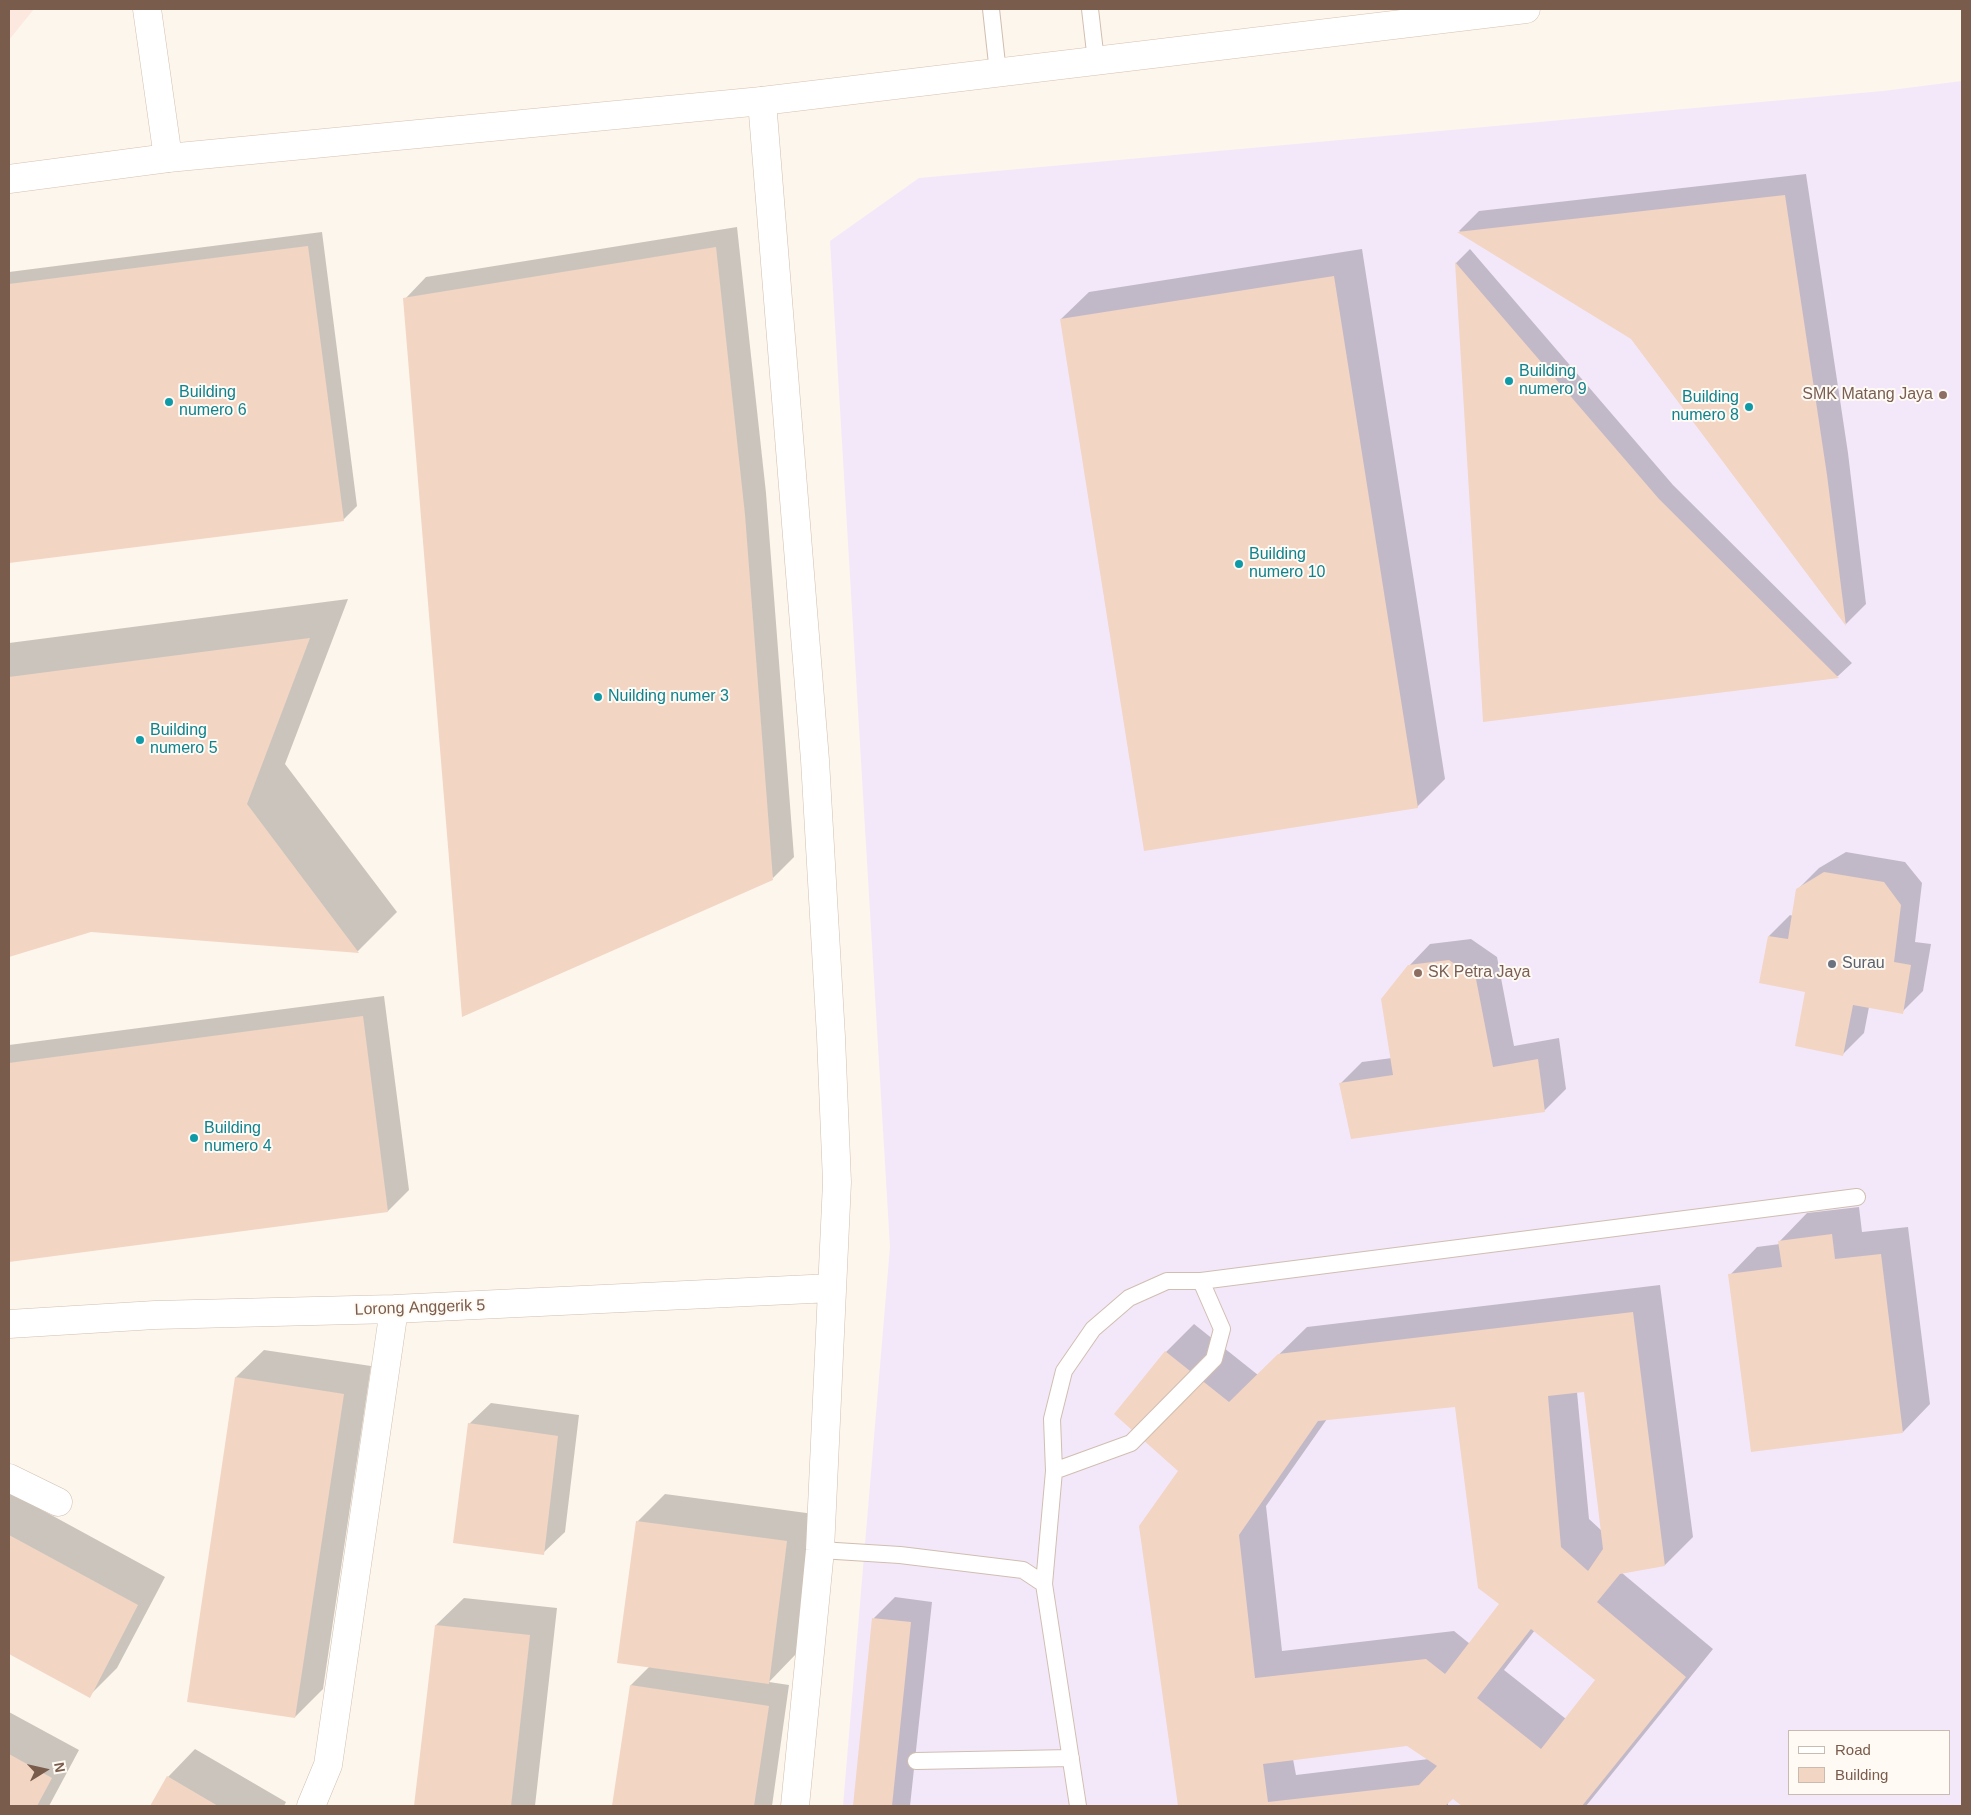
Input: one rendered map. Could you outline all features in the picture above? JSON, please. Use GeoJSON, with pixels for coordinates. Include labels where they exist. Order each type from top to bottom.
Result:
{"type":"FeatureCollection","features":[{"type":"Feature","properties":{"kind":"street"},"geometry":{"type":"LineString","coordinates":[[147,9],[168,158]]}},
{"type":"Feature","properties":{"kind":"street"},"geometry":{"type":"LineString","coordinates":[[9,179],[168,158],[762,101],[1526,9]]}},
{"type":"Feature","properties":{"kind":"street"},"geometry":{"type":"LineString","coordinates":[[762,101],[815,760],[831,1028],[837,1182],[820,1550],[796,1806]]}},
{"type":"Feature","properties":{"kind":"street","name":"Lorong Anggerik 5"},"geometry":{"type":"LineString","coordinates":[[9,1324],[155,1315],[394,1309],[832,1288]]}},
{"type":"Feature","properties":{"kind":"street"},"geometry":{"type":"LineString","coordinates":[[312,1806],[328,1765],[394,1309]]}},
{"type":"Feature","properties":{"kind":"street"},"geometry":{"type":"LineString","coordinates":[[9,1478],[58,1502]]}},
{"type":"Feature","properties":{"kind":"lane"},"geometry":{"type":"LineString","coordinates":[[991,9],[998,73]]}},
{"type":"Feature","properties":{"kind":"lane"},"geometry":{"type":"LineString","coordinates":[[1090,9],[1096,61]]}},
{"type":"Feature","properties":{"kind":"lane"},"geometry":{"type":"LineString","coordinates":[[1078,1806],[1044,1584],[1054,1471],[1052,1420],[1064,1371],[1094,1329],[1129,1298],[1167,1281],[1202,1281],[1857,1196]]}},
{"type":"Feature","properties":{"kind":"lane"},"geometry":{"type":"LineString","coordinates":[[1054,1471],[1132,1443],[1214,1359],[1222,1329],[1202,1281]]}},
{"type":"Feature","properties":{"kind":"lane"},"geometry":{"type":"LineString","coordinates":[[820,1550],[900,1555],[1024,1570],[1044,1584]]}},
{"type":"Feature","properties":{"kind":"lane"},"geometry":{"type":"LineString","coordinates":[[916,1761],[1071,1758]]}},
{"type":"Feature","properties":{"kind":"shaded area"},"geometry":{"type":"Polygon","coordinates":[[[9,9],[34,9],[9,40],[9,9]]]}},
{"type":"Feature","properties":{"kind":"shaded area","name":"SK Petra Jaya"},"geometry":{"type":"Polygon","coordinates":[[[1962,81],[1962,1806],[843,1806],[890,1247],[830,241],[919,178],[1883,91],[1962,81]]]}},
{"type":"Feature","properties":{"kind":"building","name":"Building numero 8"},"geometry":{"type":"Polygon","coordinates":[[[1785,195],[1827,475],[1846,626],[1631,339],[1457,232],[1785,195]]]}},
{"type":"Feature","properties":{"kind":"building","name":"Building numero 6"},"geometry":{"type":"Polygon","coordinates":[[[308,246],[344,521],[9,563],[9,284],[308,246]]]}},
{"type":"Feature","properties":{"kind":"building","name":"Nuilding numer 3"},"geometry":{"type":"Polygon","coordinates":[[[716,247],[745,515],[773,880],[462,1017],[403,298],[716,247]]]}},
{"type":"Feature","properties":{"kind":"building","name":"Building numero 9"},"geometry":{"type":"Polygon","coordinates":[[[1455,262],[1659,499],[1839,678],[1483,722],[1455,262]]]}},
{"type":"Feature","properties":{"kind":"building","name":"Building numero 10"},"geometry":{"type":"Polygon","coordinates":[[[1334,276],[1418,808],[1144,851],[1060,319],[1334,276]]]}},
{"type":"Feature","properties":{"kind":"building","name":"Building numero 5"},"geometry":{"type":"Polygon","coordinates":[[[310,638],[247,804],[359,953],[91,932],[9,957],[9,677],[310,638]]]}},
{"type":"Feature","properties":{"kind":"building","name":"Surau"},"geometry":{"type":"Polygon","coordinates":[[[1824,872],[1884,882],[1901,905],[1894,962],[1911,965],[1903,1014],[1853,1005],[1843,1056],[1795,1046],[1805,992],[1759,983],[1768,936],[1788,939],[1796,889],[1824,872]]]}},
{"type":"Feature","properties":{"kind":"building"},"geometry":{"type":"Polygon","coordinates":[[[1449,960],[1476,979],[1493,1067],[1538,1059],[1545,1112],[1351,1139],[1339,1083],[1393,1075],[1381,999],[1408,965],[1449,960]]]}},
{"type":"Feature","properties":{"kind":"building","name":"Building numero 4"},"geometry":{"type":"Polygon","coordinates":[[[363,1016],[388,1212],[9,1262],[9,1063],[363,1016]]]}},
{"type":"Feature","properties":{"kind":"building"},"geometry":{"type":"Polygon","coordinates":[[[1832,1234],[1835,1259],[1881,1254],[1903,1433],[1751,1452],[1728,1274],[1782,1267],[1778,1241],[1832,1234]]]}},
{"type":"Feature","properties":{"kind":"building"},"geometry":{"type":"Polygon","coordinates":[[[1633,1312],[1665,1566],[1620,1574],[1597,1602],[1686,1677],[1582,1806],[1462,1806],[1453,1799],[1445,1806],[1178,1806],[1139,1526],[1178,1471],[1114,1414],[1165,1351],[1229,1402],[1278,1354],[1633,1312]],[[1584,1392],[1548,1396],[1561,1547],[1588,1571],[1603,1549],[1584,1392]],[[1455,1407],[1318,1421],[1239,1535],[1255,1678],[1426,1659],[1445,1674],[1499,1604],[1478,1588],[1455,1407]],[[1531,1629],[1477,1698],[1541,1749],[1595,1680],[1531,1629]],[[1407,1746],[1263,1764],[1268,1802],[1419,1785],[1437,1766],[1407,1746]]]}},
{"type":"Feature","properties":{"kind":"building"},"geometry":{"type":"Polygon","coordinates":[[[235,1377],[344,1394],[295,1718],[187,1702],[235,1377]]]}},
{"type":"Feature","properties":{"kind":"building"},"geometry":{"type":"Polygon","coordinates":[[[468,1423],[558,1436],[544,1555],[453,1543],[468,1423]]]}},
{"type":"Feature","properties":{"kind":"building"},"geometry":{"type":"Polygon","coordinates":[[[636,1521],[787,1541],[769,1684],[617,1663],[636,1521]]]}},
{"type":"Feature","properties":{"kind":"building"},"geometry":{"type":"Polygon","coordinates":[[[9,1535],[138,1605],[90,1698],[9,1654],[9,1535]]]}},
{"type":"Feature","properties":{"kind":"building"},"geometry":{"type":"Polygon","coordinates":[[[872,1618],[911,1622],[892,1806],[853,1806],[872,1618]]]}},
{"type":"Feature","properties":{"kind":"building"},"geometry":{"type":"Polygon","coordinates":[[[435,1625],[530,1635],[511,1806],[414,1806],[435,1625]]]}},
{"type":"Feature","properties":{"kind":"building"},"geometry":{"type":"Polygon","coordinates":[[[630,1685],[769,1706],[754,1806],[612,1806],[630,1685]]]}},
{"type":"Feature","properties":{"kind":"building"},"geometry":{"type":"Polygon","coordinates":[[[9,1754],[52,1778],[37,1806],[9,1806],[9,1754]]]}},
{"type":"Feature","properties":{"kind":"building"},"geometry":{"type":"Polygon","coordinates":[[[167,1776],[218,1806],[150,1806],[167,1776]]]}},
{"type":"Feature","properties":{"kind":"place","name":"Building numero 9"},"geometry":{"type":"Point","coordinates":[1509,381]}},
{"type":"Feature","properties":{"kind":"place","name":"SMK Matang Jaya"},"geometry":{"type":"Point","coordinates":[1943,395]}},
{"type":"Feature","properties":{"kind":"place","name":"Building numero 6"},"geometry":{"type":"Point","coordinates":[169,402]}},
{"type":"Feature","properties":{"kind":"place","name":"Building numero 8"},"geometry":{"type":"Point","coordinates":[1749,407]}},
{"type":"Feature","properties":{"kind":"place","name":"Building numero 10"},"geometry":{"type":"Point","coordinates":[1239,564]}},
{"type":"Feature","properties":{"kind":"place","name":"Nuilding numer 3"},"geometry":{"type":"Point","coordinates":[598,697]}},
{"type":"Feature","properties":{"kind":"place","name":"Building numero 5"},"geometry":{"type":"Point","coordinates":[140,740]}},
{"type":"Feature","properties":{"kind":"place","name":"Surau"},"geometry":{"type":"Point","coordinates":[1832,964]}},
{"type":"Feature","properties":{"kind":"place","name":"SK Petra Jaya"},"geometry":{"type":"Point","coordinates":[1418,973]}},
{"type":"Feature","properties":{"kind":"place","name":"Building numero 4"},"geometry":{"type":"Point","coordinates":[194,1138]}}]}
